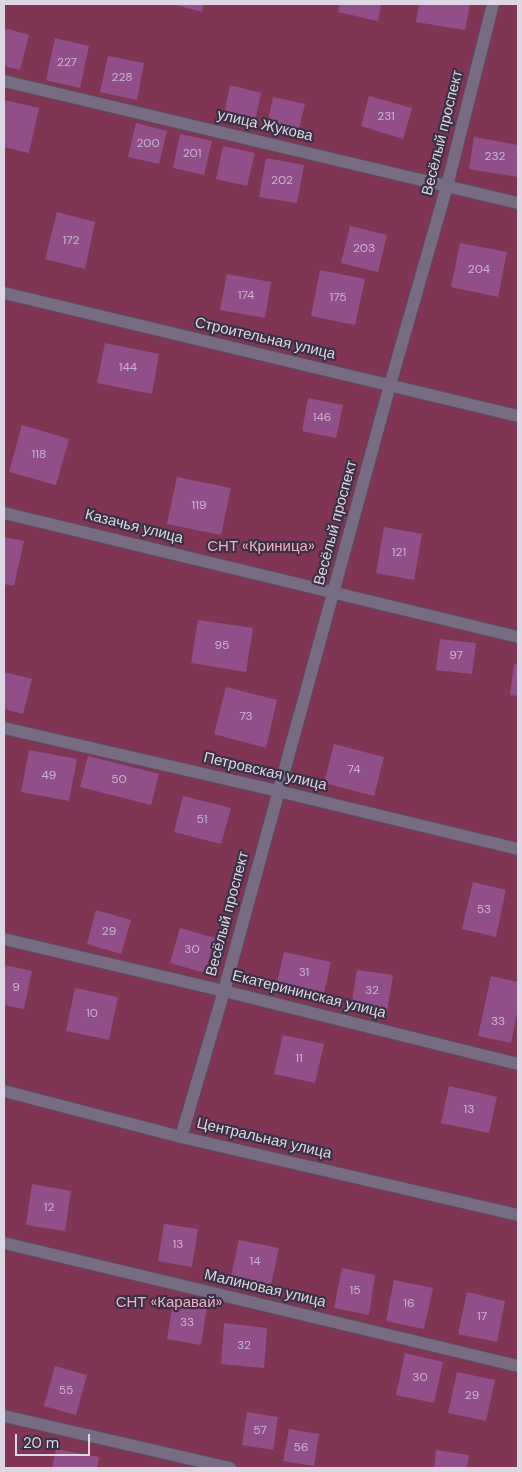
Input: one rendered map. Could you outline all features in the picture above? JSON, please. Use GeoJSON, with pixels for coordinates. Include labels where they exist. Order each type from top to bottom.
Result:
{"type":"FeatureCollection","features":[{"type":"Feature","properties":{"kind":"street","name":"Весёлый проспект"},"geometry":{"type":"LineString","coordinates":[[181,1137],[224,991],[390,385],[447,186],[493,4]]}},
{"type":"Feature","properties":{"kind":"street","name":"улица Жукова"},"geometry":{"type":"LineString","coordinates":[[4,81],[518,203]]}},
{"type":"Feature","properties":{"kind":"street","name":"Строительная улица"},"geometry":{"type":"LineString","coordinates":[[4,294],[518,416]]}},
{"type":"Feature","properties":{"kind":"street","name":"Казачья улица"},"geometry":{"type":"LineString","coordinates":[[4,513],[518,637]]}},
{"type":"Feature","properties":{"kind":"street","name":"Петровская улица"},"geometry":{"type":"LineString","coordinates":[[4,728],[518,849]]}},
{"type":"Feature","properties":{"kind":"street","name":"Екатерининская улица"},"geometry":{"type":"LineString","coordinates":[[4,939],[518,1064]]}},
{"type":"Feature","properties":{"kind":"street","name":"Центральная улица"},"geometry":{"type":"LineString","coordinates":[[4,1091],[181,1137],[518,1215]]}},
{"type":"Feature","properties":{"kind":"street","name":"Малиновая улица"},"geometry":{"type":"LineString","coordinates":[[4,1243],[518,1366]]}},
{"type":"Feature","properties":{"kind":"street"},"geometry":{"type":"LineString","coordinates":[[4,1416],[230,1468]]}},
{"type":"Feature","properties":{"kind":"green space","name":"СНТ «Криница»"},"geometry":{"type":"Polygon","coordinates":[[[4,4],[518,4],[518,1468],[4,1468],[4,4]]]}},
{"type":"Feature","properties":{"kind":"building"},"geometry":{"type":"Polygon","coordinates":[[[172,4],[204,4],[202,12],[172,4]]]}},
{"type":"Feature","properties":{"kind":"building"},"geometry":{"type":"Polygon","coordinates":[[[340,4],[381,4],[378,21],[338,12],[340,4]]]}},
{"type":"Feature","properties":{"kind":"building"},"geometry":{"type":"Polygon","coordinates":[[[419,4],[470,4],[465,30],[416,22],[419,4]]]}},
{"type":"Feature","properties":{"kind":"building"},"geometry":{"type":"Polygon","coordinates":[[[4,28],[29,35],[20,70],[4,66],[4,28]]]}},
{"type":"Feature","properties":{"kind":"building"},"geometry":{"type":"Polygon","coordinates":[[[55,38],[89,46],[80,88],[46,80],[55,38]]]}},
{"type":"Feature","properties":{"kind":"building"},"geometry":{"type":"Polygon","coordinates":[[[108,56],[144,63],[137,100],[100,92],[108,56]]]}},
{"type":"Feature","properties":{"kind":"building"},"geometry":{"type":"Polygon","coordinates":[[[230,85],[261,93],[254,126],[223,119],[230,85]]]}},
{"type":"Feature","properties":{"kind":"building"},"geometry":{"type":"Polygon","coordinates":[[[369,96],[412,108],[403,139],[361,126],[369,96]]]}},
{"type":"Feature","properties":{"kind":"building"},"geometry":{"type":"Polygon","coordinates":[[[273,97],[305,104],[297,137],[266,130],[273,97]]]}},
{"type":"Feature","properties":{"kind":"building"},"geometry":{"type":"Polygon","coordinates":[[[4,100],[39,108],[29,153],[4,147],[4,100]]]}},
{"type":"Feature","properties":{"kind":"building"},"geometry":{"type":"Polygon","coordinates":[[[136,123],[167,131],[159,164],[128,157],[136,123]]]}},
{"type":"Feature","properties":{"kind":"building"},"geometry":{"type":"Polygon","coordinates":[[[180,134],[212,141],[204,175],[173,168],[180,134]]]}},
{"type":"Feature","properties":{"kind":"building"},"geometry":{"type":"Polygon","coordinates":[[[474,137],[518,145],[518,177],[469,169],[474,137]]]}},
{"type":"Feature","properties":{"kind":"building"},"geometry":{"type":"Polygon","coordinates":[[[223,146],[255,153],[247,186],[216,179],[223,146]]]}},
{"type":"Feature","properties":{"kind":"building"},"geometry":{"type":"Polygon","coordinates":[[[266,158],[304,165],[297,203],[259,197],[266,158]]]}},
{"type":"Feature","properties":{"kind":"building"},"geometry":{"type":"Polygon","coordinates":[[[57,212],[95,222],[85,269],[45,259],[57,212]]]}},
{"type":"Feature","properties":{"kind":"building"},"geometry":{"type":"Polygon","coordinates":[[[350,226],[387,235],[378,272],[341,263],[350,226]]]}},
{"type":"Feature","properties":{"kind":"building"},"geometry":{"type":"Polygon","coordinates":[[[460,243],[507,252],[498,297],[451,287],[460,243]]]}},
{"type":"Feature","properties":{"kind":"building"},"geometry":{"type":"Polygon","coordinates":[[[320,270],[365,279],[355,325],[311,316],[320,270]]]}},
{"type":"Feature","properties":{"kind":"building"},"geometry":{"type":"Polygon","coordinates":[[[227,274],[271,282],[265,318],[220,310],[227,274]]]}},
{"type":"Feature","properties":{"kind":"building"},"geometry":{"type":"Polygon","coordinates":[[[105,343],[159,354],[152,394],[97,383],[105,343]]]}},
{"type":"Feature","properties":{"kind":"building"},"geometry":{"type":"Polygon","coordinates":[[[308,398],[343,405],[336,438],[302,431],[308,398]]]}},
{"type":"Feature","properties":{"kind":"building"},"geometry":{"type":"Polygon","coordinates":[[[22,425],[69,439],[56,485],[9,472],[22,425]]]}},
{"type":"Feature","properties":{"kind":"building"},"geometry":{"type":"Polygon","coordinates":[[[177,477],[231,488],[221,535],[167,524],[177,477]]]}},
{"type":"Feature","properties":{"kind":"building"},"geometry":{"type":"Polygon","coordinates":[[[384,527],[422,534],[414,580],[376,573],[384,527]]]}},
{"type":"Feature","properties":{"kind":"building"},"geometry":{"type":"Polygon","coordinates":[[[4,537],[24,541],[14,586],[4,584],[4,537]]]}},
{"type":"Feature","properties":{"kind":"building"},"geometry":{"type":"Polygon","coordinates":[[[198,620],[253,628],[246,672],[191,663],[198,620]]]}},
{"type":"Feature","properties":{"kind":"building"},"geometry":{"type":"Polygon","coordinates":[[[440,639],[476,643],[472,674],[436,670],[440,639]]]}},
{"type":"Feature","properties":{"kind":"building"},"geometry":{"type":"Polygon","coordinates":[[[514,664],[518,665],[518,696],[510,695],[514,664]]]}},
{"type":"Feature","properties":{"kind":"building"},"geometry":{"type":"Polygon","coordinates":[[[4,672],[32,679],[23,714],[4,709],[4,672]]]}},
{"type":"Feature","properties":{"kind":"building"},"geometry":{"type":"Polygon","coordinates":[[[226,687],[277,700],[266,748],[214,734],[226,687]]]}},
{"type":"Feature","properties":{"kind":"building"},"geometry":{"type":"Polygon","coordinates":[[[334,744],[384,757],[374,796],[324,783],[334,744]]]}},
{"type":"Feature","properties":{"kind":"building"},"geometry":{"type":"Polygon","coordinates":[[[29,750],[77,759],[69,801],[21,792],[29,750]]]}},
{"type":"Feature","properties":{"kind":"building"},"geometry":{"type":"Polygon","coordinates":[[[88,756],[159,774],[151,805],[80,787],[88,756]]]}},
{"type":"Feature","properties":{"kind":"building"},"geometry":{"type":"Polygon","coordinates":[[[183,796],[231,808],[221,844],[174,832],[183,796]]]}},
{"type":"Feature","properties":{"kind":"building"},"geometry":{"type":"Polygon","coordinates":[[[473,882],[506,890],[496,937],[462,929],[473,882]]]}},
{"type":"Feature","properties":{"kind":"building"},"geometry":{"type":"Polygon","coordinates":[[[96,910],[131,920],[121,954],[87,944],[96,910]]]}},
{"type":"Feature","properties":{"kind":"building"},"geometry":{"type":"Polygon","coordinates":[[[180,928],[215,938],[205,973],[170,963],[180,928]]]}},
{"type":"Feature","properties":{"kind":"building"},"geometry":{"type":"Polygon","coordinates":[[[284,952],[331,962],[324,993],[277,983],[284,952]]]}},
{"type":"Feature","properties":{"kind":"building"},"geometry":{"type":"Polygon","coordinates":[[[4,965],[32,971],[24,1009],[4,1005],[4,965]]]}},
{"type":"Feature","properties":{"kind":"building"},"geometry":{"type":"Polygon","coordinates":[[[357,970],[393,975],[387,1012],[351,1007],[357,970]]]}},
{"type":"Feature","properties":{"kind":"building"},"geometry":{"type":"Polygon","coordinates":[[[491,976],[518,982],[518,1008],[511,1043],[478,1036],[491,976]]]}},
{"type":"Feature","properties":{"kind":"building"},"geometry":{"type":"Polygon","coordinates":[[[75,988],[118,997],[109,1040],[66,1031],[75,988]]]}},
{"type":"Feature","properties":{"kind":"building"},"geometry":{"type":"Polygon","coordinates":[[[283,1035],[324,1044],[315,1083],[274,1074],[283,1035]]]}},
{"type":"Feature","properties":{"kind":"building"},"geometry":{"type":"Polygon","coordinates":[[[449,1086],[497,1097],[489,1133],[441,1123],[449,1086]]]}},
{"type":"Feature","properties":{"kind":"building"},"geometry":{"type":"Polygon","coordinates":[[[32,1184],[71,1191],[65,1231],[26,1225],[32,1184]]]}},
{"type":"Feature","properties":{"kind":"building"},"geometry":{"type":"Polygon","coordinates":[[[164,1224],[198,1229],[192,1267],[158,1261],[164,1224]]]}},
{"type":"Feature","properties":{"kind":"building"},"geometry":{"type":"Polygon","coordinates":[[[239,1240],[279,1248],[271,1285],[231,1276],[239,1240]]]}},
{"type":"Feature","properties":{"kind":"building"},"geometry":{"type":"Polygon","coordinates":[[[342,1268],[375,1275],[369,1315],[334,1308],[342,1268]]]}},
{"type":"Feature","properties":{"kind":"building"},"geometry":{"type":"Polygon","coordinates":[[[394,1280],[433,1288],[424,1329],[386,1321],[394,1280]]]}},
{"type":"Feature","properties":{"kind":"building"},"geometry":{"type":"Polygon","coordinates":[[[467,1292],[505,1301],[497,1342],[458,1334],[467,1292]]]}},
{"type":"Feature","properties":{"kind":"building"},"geometry":{"type":"Polygon","coordinates":[[[173,1302],[207,1307],[201,1345],[167,1339],[173,1302]]]}},
{"type":"Feature","properties":{"kind":"building"},"geometry":{"type":"Polygon","coordinates":[[[224,1323],[267,1328],[264,1368],[221,1364],[224,1323]]]}},
{"type":"Feature","properties":{"kind":"building"},"geometry":{"type":"Polygon","coordinates":[[[405,1353],[443,1362],[434,1403],[396,1395],[405,1353]]]}},
{"type":"Feature","properties":{"kind":"building"},"geometry":{"type":"Polygon","coordinates":[[[55,1366],[87,1375],[76,1415],[44,1406],[55,1366]]]}},
{"type":"Feature","properties":{"kind":"building"},"geometry":{"type":"Polygon","coordinates":[[[457,1372],[495,1380],[486,1421],[448,1413],[457,1372]]]}},
{"type":"Feature","properties":{"kind":"building"},"geometry":{"type":"Polygon","coordinates":[[[247,1412],[278,1417],[273,1450],[242,1445],[247,1412]]]}},
{"type":"Feature","properties":{"kind":"building"},"geometry":{"type":"Polygon","coordinates":[[[289,1429],[319,1434],[314,1466],[283,1461],[289,1429]]]}},
{"type":"Feature","properties":{"kind":"building"},"geometry":{"type":"Polygon","coordinates":[[[56,1449],[99,1457],[97,1468],[52,1468],[56,1449]]]}},
{"type":"Feature","properties":{"kind":"building"},"geometry":{"type":"Polygon","coordinates":[[[436,1450],[469,1455],[467,1468],[434,1468],[436,1450]]]}},
{"type":"Feature","properties":{"kind":"park label","name":"СНТ «Каравай»"},"geometry":{"type":"Point","coordinates":[169,1303]}}]}
